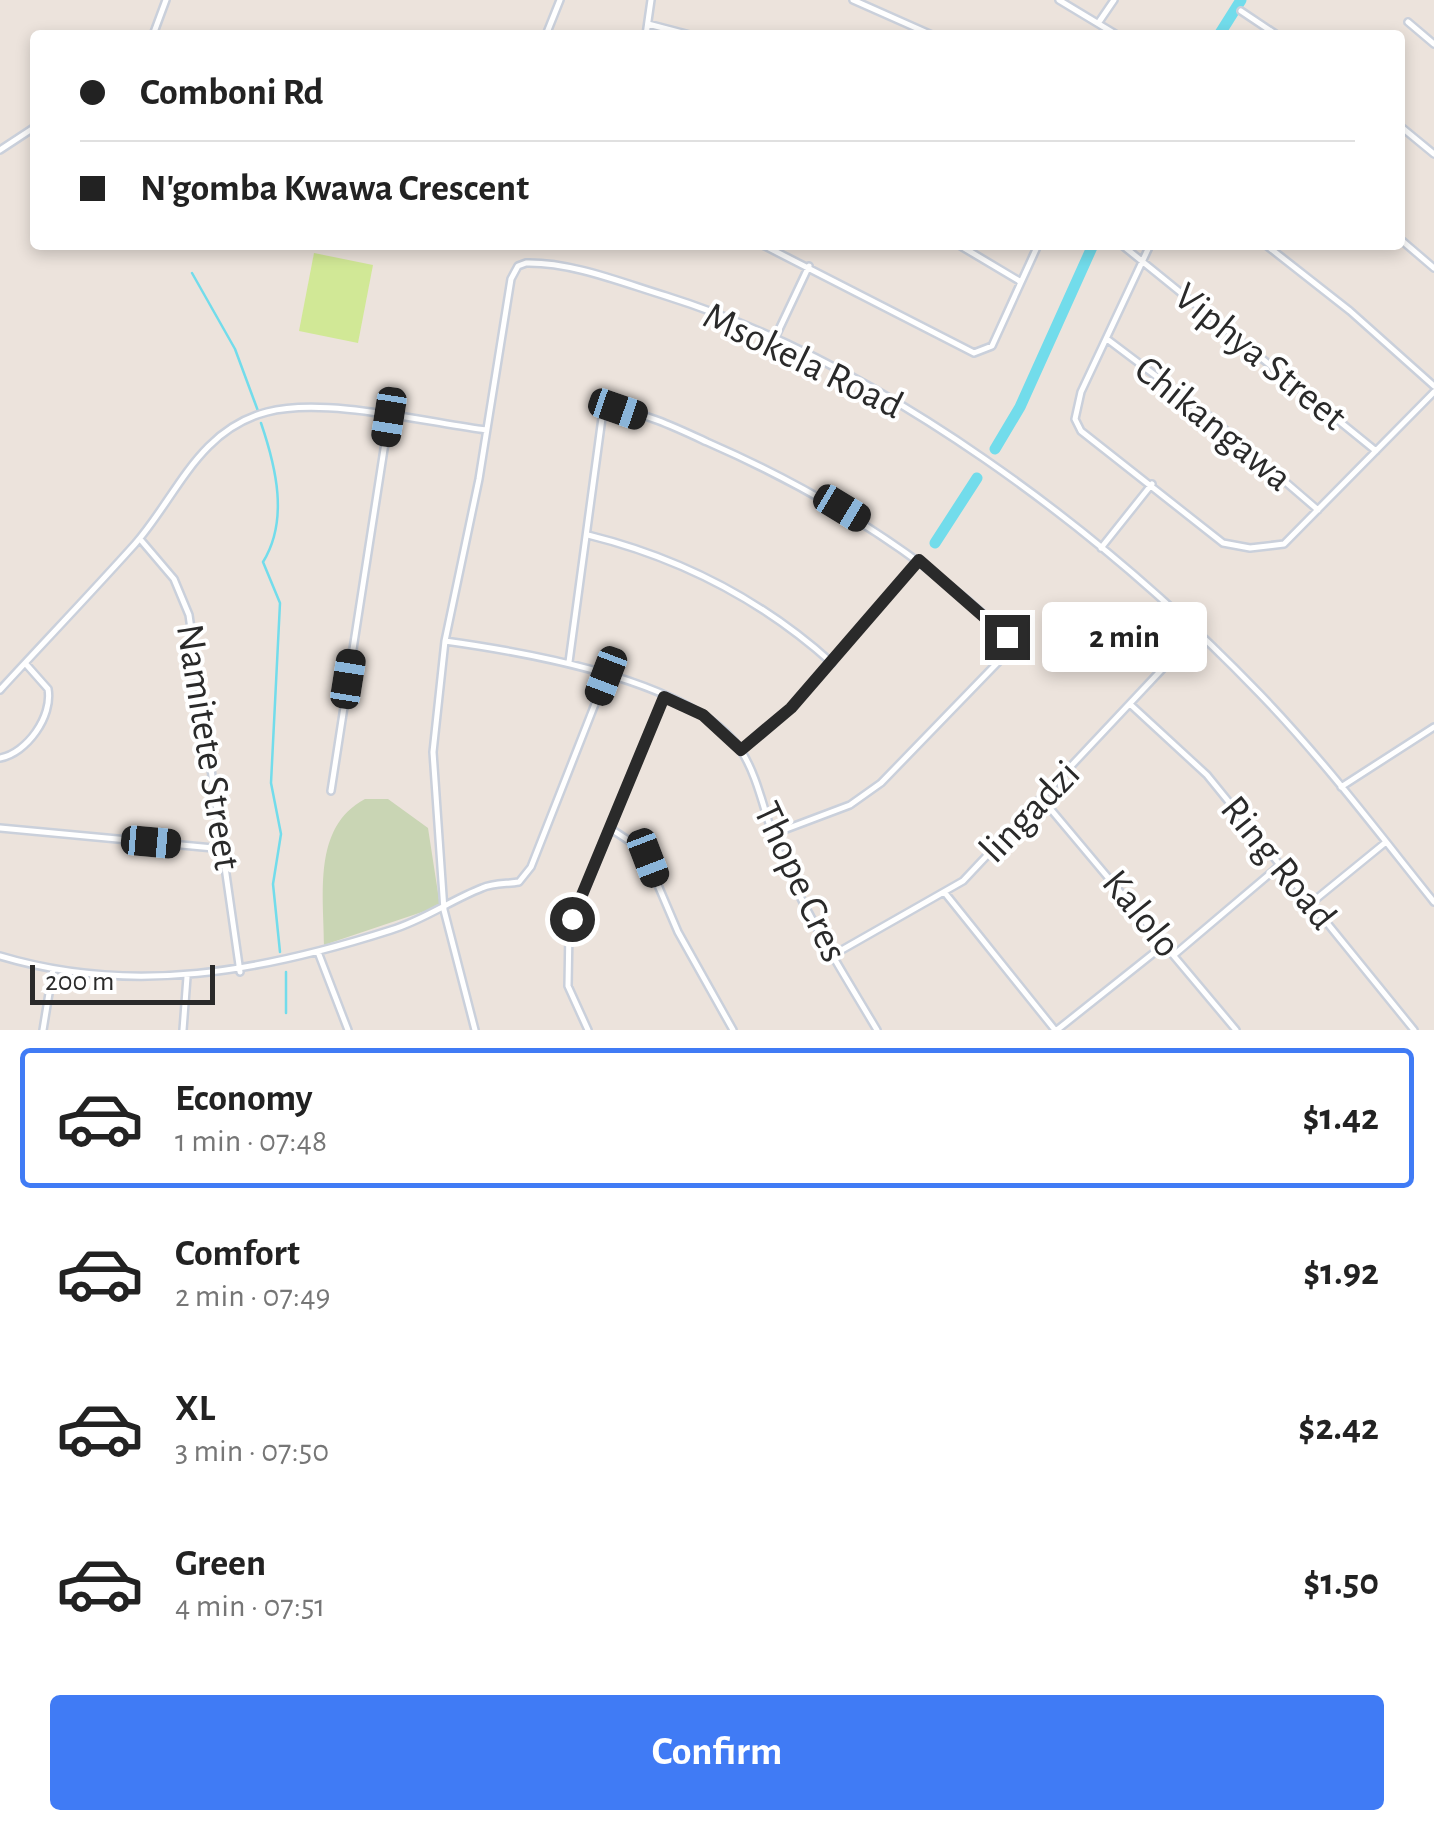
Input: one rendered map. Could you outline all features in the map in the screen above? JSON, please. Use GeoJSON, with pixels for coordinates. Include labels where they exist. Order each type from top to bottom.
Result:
{"type":"FeatureCollection","features":[{"type":"Feature","properties":{"kind":"street"},"geometry":{"type":"LineString","coordinates":[[156,30],[166,0]]}},
{"type":"Feature","properties":{"kind":"street"},"geometry":{"type":"LineString","coordinates":[[548,30],[560,0]]}},
{"type":"Feature","properties":{"kind":"street"},"geometry":{"type":"LineString","coordinates":[[647,30],[651,0]]}},
{"type":"Feature","properties":{"kind":"street"},"geometry":{"type":"LineString","coordinates":[[853,0],[921,30]]}},
{"type":"Feature","properties":{"kind":"street"},"geometry":{"type":"LineString","coordinates":[[1059,0],[1110,30]]}},
{"type":"Feature","properties":{"kind":"street"},"geometry":{"type":"LineString","coordinates":[[1098,22],[1114,0]]}},
{"type":"Feature","properties":{"kind":"street"},"geometry":{"type":"LineString","coordinates":[[1241,11],[1269,30]]}},
{"type":"Feature","properties":{"kind":"street"},"geometry":{"type":"LineString","coordinates":[[1408,22],[1434,44]]}},
{"type":"Feature","properties":{"kind":"street"},"geometry":{"type":"LineString","coordinates":[[648,24],[671,30]]}},
{"type":"Feature","properties":{"kind":"street"},"geometry":{"type":"LineString","coordinates":[[1405,130],[1434,154]]}},
{"type":"Feature","properties":{"kind":"street"},"geometry":{"type":"LineString","coordinates":[[0,150],[30,131]]}},
{"type":"Feature","properties":{"kind":"street"},"geometry":{"type":"LineString","coordinates":[[1405,243],[1434,268]]}},
{"type":"Feature","properties":{"kind":"street"},"geometry":{"type":"LineString","coordinates":[[774,250],[974,353],[992,346],[1036,250]]}},
{"type":"Feature","properties":{"kind":"street"},"geometry":{"type":"LineString","coordinates":[[967,250],[1021,282]]}},
{"type":"Feature","properties":{"kind":"street","name":"Viphya Street"},"geometry":{"type":"LineString","coordinates":[[1128,250],[1376,452]]}},
{"type":"Feature","properties":{"kind":"street"},"geometry":{"type":"LineString","coordinates":[[1148,250],[1075,406],[1076,424],[1234,547],[1284,544],[1434,389],[1350,311],[1272,250]]}},
{"type":"Feature","properties":{"kind":"street","name":"Msokela Road"},"geometry":{"type":"LineString","coordinates":[[475,1030],[444,910],[433,781],[445,641],[511,279],[518,266],[526,263],[622,283],[775,338],[908,412],[1037,498],[1198,631],[1261,695],[1434,902]]}},
{"type":"Feature","properties":{"kind":"street"},"geometry":{"type":"LineString","coordinates":[[775,338],[810,266]]}},
{"type":"Feature","properties":{"kind":"street","name":"Chikangawa"},"geometry":{"type":"LineString","coordinates":[[1106,338],[1209,416],[1318,510]]}},
{"type":"Feature","properties":{"kind":"street"},"geometry":{"type":"LineString","coordinates":[[0,690],[139,539],[194,460],[213,441],[252,417],[310,407],[486,430]]}},
{"type":"Feature","properties":{"kind":"street"},"geometry":{"type":"LineString","coordinates":[[570,662],[606,412],[618,409],[684,432],[768,469],[842,508],[919,560],[995,624],[1008,642],[1005,655],[881,784],[850,805],[772,834]]}},
{"type":"Feature","properties":{"kind":"street"},"geometry":{"type":"LineString","coordinates":[[331,791],[389,417]]}},
{"type":"Feature","properties":{"kind":"street"},"geometry":{"type":"LineString","coordinates":[[1101,548],[1152,484]]}},
{"type":"Feature","properties":{"kind":"street"},"geometry":{"type":"LineString","coordinates":[[588,535],[686,568],[739,592],[768,609],[832,663]]}},
{"type":"Feature","properties":{"kind":"street","name":"Namitete Street"},"geometry":{"type":"LineString","coordinates":[[139,539],[160,558],[185,601],[240,972]]}},
{"type":"Feature","properties":{"kind":"street"},"geometry":{"type":"LineString","coordinates":[[741,750],[791,708],[919,560]]}},
{"type":"Feature","properties":{"kind":"street","name":"lingadzi"},"geometry":{"type":"LineString","coordinates":[[833,955],[946,894],[986,859],[1198,631]]}},
{"type":"Feature","properties":{"kind":"street","name":"Thope Cres"},"geometry":{"type":"LineString","coordinates":[[445,641],[570,662],[703,715],[741,750],[772,834],[833,955],[877,1030]]}},
{"type":"Feature","properties":{"kind":"street"},"geometry":{"type":"LineString","coordinates":[[0,758],[21,747],[48,710],[48,689],[25,663]]}},
{"type":"Feature","properties":{"kind":"street"},"geometry":{"type":"LineString","coordinates":[[0,956],[53,969],[186,977],[240,972],[318,952],[444,910],[478,889],[524,879],[606,676]]}},
{"type":"Feature","properties":{"kind":"street"},"geometry":{"type":"LineString","coordinates":[[588,1030],[568,986],[566,942],[664,697]]}},
{"type":"Feature","properties":{"kind":"street","name":"Ring Road"},"geometry":{"type":"LineString","coordinates":[[1131,706],[1198,766],[1414,1030]]}},
{"type":"Feature","properties":{"kind":"street"},"geometry":{"type":"LineString","coordinates":[[1341,787],[1434,727]]}},
{"type":"Feature","properties":{"kind":"street","name":"Kalolo"},"geometry":{"type":"LineString","coordinates":[[1043,800],[1236,1030]]}},
{"type":"Feature","properties":{"kind":"street"},"geometry":{"type":"LineString","coordinates":[[0,828],[224,849]]}},
{"type":"Feature","properties":{"kind":"street"},"geometry":{"type":"LineString","coordinates":[[611,829],[643,850],[678,932],[733,1030]]}},
{"type":"Feature","properties":{"kind":"street"},"geometry":{"type":"LineString","coordinates":[[1310,904],[1386,842]]}},
{"type":"Feature","properties":{"kind":"street"},"geometry":{"type":"LineString","coordinates":[[1174,955],[1280,866]]}},
{"type":"Feature","properties":{"kind":"street"},"geometry":{"type":"LineString","coordinates":[[946,894],[1056,1030],[1165,944]]}},
{"type":"Feature","properties":{"kind":"street"},"geometry":{"type":"LineString","coordinates":[[318,952],[348,1030]]}},
{"type":"Feature","properties":{"kind":"street"},"geometry":{"type":"LineString","coordinates":[[43,1030],[53,969]]}},
{"type":"Feature","properties":{"kind":"street"},"geometry":{"type":"LineString","coordinates":[[182,1030],[186,977]]}},
{"type":"Feature","properties":{"kind":"green space"},"geometry":{"type":"Polygon","coordinates":[[[314,253],[373,265],[358,343],[299,331],[314,253]]]}},
{"type":"Feature","properties":{"kind":"green space"},"geometry":{"type":"Polygon","coordinates":[[[365,799],[388,799],[428,828],[440,906],[324,945],[323,884],[329,844],[348,811],[365,799]]]}},
{"type":"Feature","properties":{"kind":"waterway"},"geometry":{"type":"LineString","coordinates":[[1222,30],[1241,0]]}},
{"type":"Feature","properties":{"kind":"waterway"},"geometry":{"type":"LineString","coordinates":[[995,449],[1020,407],[1091,250]]}},
{"type":"Feature","properties":{"kind":"waterway"},"geometry":{"type":"LineString","coordinates":[[192,273],[235,349],[258,411]]}},
{"type":"Feature","properties":{"kind":"waterway"},"geometry":{"type":"LineString","coordinates":[[261,423],[271,457],[278,511],[276,529],[263,562],[280,603],[271,783],[281,834],[273,884],[280,952]]}},
{"type":"Feature","properties":{"kind":"waterway"},"geometry":{"type":"LineString","coordinates":[[935,543],[977,478]]}},
{"type":"Feature","properties":{"kind":"waterway"},"geometry":{"type":"LineString","coordinates":[[286,972],[286,1013]]}},
{"type":"Feature","properties":{"kind":"route"},"geometry":{"type":"LineString","coordinates":[[572,919],[664,697],[703,715],[741,750],[791,708],[919,560],[1007,637]]}}]}
